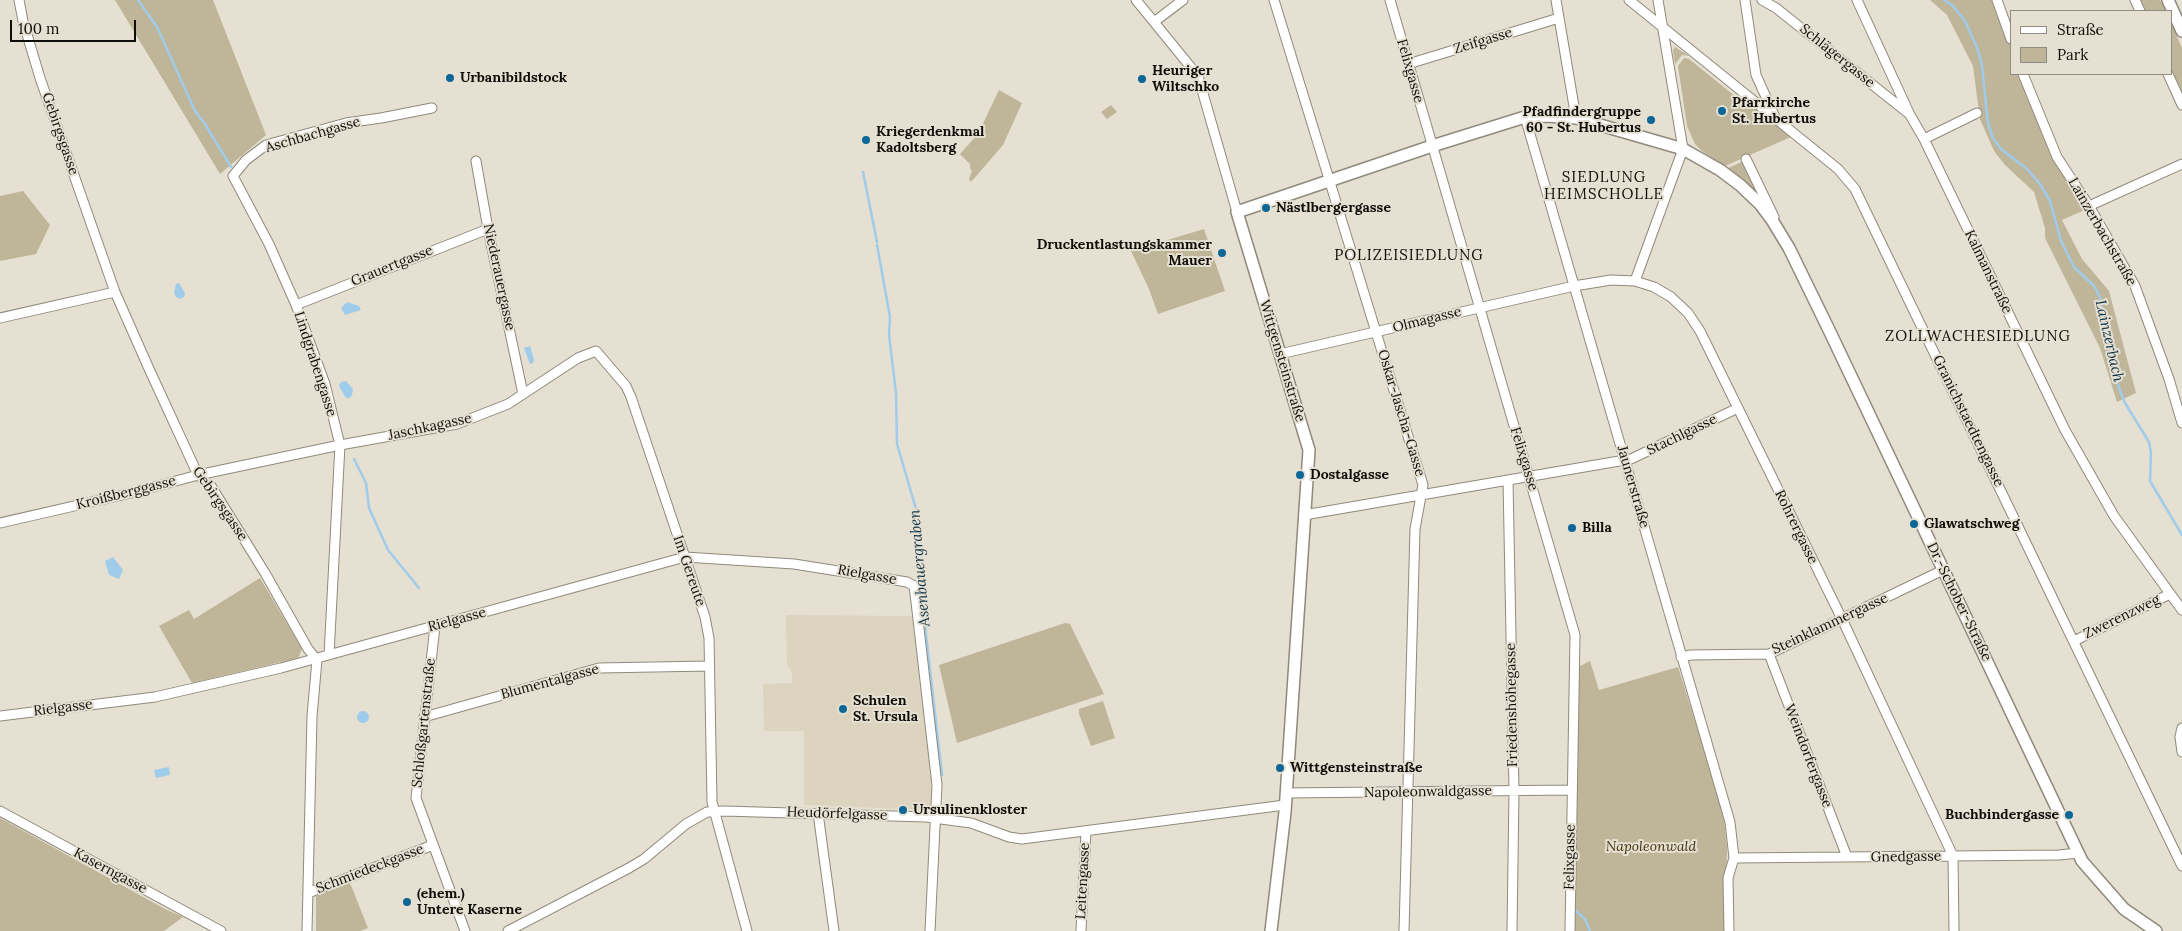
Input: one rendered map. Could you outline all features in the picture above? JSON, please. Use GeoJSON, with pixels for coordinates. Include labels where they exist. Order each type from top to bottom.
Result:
{"type":"FeatureCollection","features":[{"type":"Feature","properties":{"kind":"street","name":"Gebirgsgasse"},"geometry":{"type":"LineString","coordinates":[[19,0],[23,21],[40,78],[115,292],[198,476],[211,486],[265,573],[308,649],[317,660]]}},
{"type":"Feature","properties":{"kind":"street","name":"Wittgensteinstraße"},"geometry":{"type":"LineString","coordinates":[[1136,0],[1198,76],[1309,450],[1285,799],[1271,931]]}},
{"type":"Feature","properties":{"kind":"street"},"geometry":{"type":"LineString","coordinates":[[1154,22],[1183,0]]}},
{"type":"Feature","properties":{"kind":"street","name":"Oskar-Jascha-Gasse"},"geometry":{"type":"LineString","coordinates":[[1274,0],[1423,485],[1415,529],[1406,792],[1404,931]]}},
{"type":"Feature","properties":{"kind":"street","name":"Felixgasse"},"geometry":{"type":"LineString","coordinates":[[1390,0],[1478,308],[1530,475],[1575,635],[1576,667],[1571,790],[1570,931]]}},
{"type":"Feature","properties":{"kind":"street"},"geometry":{"type":"LineString","coordinates":[[1556,0],[1576,118]]}},
{"type":"Feature","properties":{"kind":"street","name":"Granichstaedtengasse"},"geometry":{"type":"LineString","coordinates":[[1629,0],[1838,169],[1855,189],[2182,866]]}},
{"type":"Feature","properties":{"kind":"street"},"geometry":{"type":"LineString","coordinates":[[1635,281],[1683,149],[1658,0]]}},
{"type":"Feature","properties":{"kind":"street"},"geometry":{"type":"LineString","coordinates":[[1745,0],[1756,75],[1776,120]]}},
{"type":"Feature","properties":{"kind":"street","name":"Schlägergasse"},"geometry":{"type":"LineString","coordinates":[[1762,0],[1776,8],[1910,115]]}},
{"type":"Feature","properties":{"kind":"street","name":"Kalmanstraße"},"geometry":{"type":"LineString","coordinates":[[1857,0],[1910,115],[1924,139],[2065,430],[2114,516],[2182,610]]}},
{"type":"Feature","properties":{"kind":"street"},"geometry":{"type":"LineString","coordinates":[[1997,0],[2010,35]]}},
{"type":"Feature","properties":{"kind":"street"},"geometry":{"type":"LineString","coordinates":[[2168,0],[2182,31]]}},
{"type":"Feature","properties":{"kind":"street","name":"Zeifgasse"},"geometry":{"type":"LineString","coordinates":[[1408,64],[1558,18]]}},
{"type":"Feature","properties":{"kind":"street","name":"Lainzerbachstraße"},"geometry":{"type":"LineString","coordinates":[[2023,75],[2056,157],[2088,206],[2135,286],[2169,379],[2182,423]]}},
{"type":"Feature","properties":{"kind":"street"},"geometry":{"type":"LineString","coordinates":[[2168,75],[2182,104]]}},
{"type":"Feature","properties":{"kind":"street","name":"Aschbachgasse"},"geometry":{"type":"LineString","coordinates":[[233,176],[246,160],[266,145],[346,123],[432,108]]}},
{"type":"Feature","properties":{"kind":"street"},"geometry":{"type":"LineString","coordinates":[[1924,139],[1977,113]]}},
{"type":"Feature","properties":{"kind":"street"},"geometry":{"type":"LineString","coordinates":[[1237,212],[1432,146],[1525,117],[1576,118],[1683,149]]}},
{"type":"Feature","properties":{"kind":"street","name":"Jaunerstraße"},"geometry":{"type":"LineString","coordinates":[[1525,117],[1730,822],[1734,858]]}},
{"type":"Feature","properties":{"kind":"street","name":"Dr.-Schober-Straße"},"geometry":{"type":"LineString","coordinates":[[1683,149],[1720,170],[1740,185],[1760,204],[1789,248],[2082,861],[2124,909],[2153,930]]}},
{"type":"Feature","properties":{"kind":"street"},"geometry":{"type":"LineString","coordinates":[[1746,158],[1789,248]]}},
{"type":"Feature","properties":{"kind":"street","name":"Niederauergasse"},"geometry":{"type":"LineString","coordinates":[[476,161],[488,229],[523,394]]}},
{"type":"Feature","properties":{"kind":"street"},"geometry":{"type":"LineString","coordinates":[[2088,206],[2182,164]]}},
{"type":"Feature","properties":{"kind":"street","name":"Lindgrabengasse"},"geometry":{"type":"LineString","coordinates":[[233,176],[269,244],[296,305],[325,384],[340,444],[329,655]]}},
{"type":"Feature","properties":{"kind":"street","name":"Grauertgasse"},"geometry":{"type":"LineString","coordinates":[[296,305],[488,229]]}},
{"type":"Feature","properties":{"kind":"street","name":"Rohrergasse"},"geometry":{"type":"LineString","coordinates":[[1574,286],[1611,280],[1635,281],[1654,287],[1672,297],[1688,313],[1700,331],[1842,620],[1953,856]]}},
{"type":"Feature","properties":{"kind":"street","name":"Olmagasse"},"geometry":{"type":"LineString","coordinates":[[1280,354],[1574,286]]}},
{"type":"Feature","properties":{"kind":"street"},"geometry":{"type":"LineString","coordinates":[[0,318],[115,292]]}},
{"type":"Feature","properties":{"kind":"street","name":"Jaschkagasse"},"geometry":{"type":"LineString","coordinates":[[340,444],[457,424],[508,404],[578,358],[594,351]]}},
{"type":"Feature","properties":{"kind":"street","name":"Im Gereute"},"geometry":{"type":"LineString","coordinates":[[594,351],[597,352],[628,391],[707,626],[712,802],[747,931]]}},
{"type":"Feature","properties":{"kind":"street","name":"Stachlgasse"},"geometry":{"type":"LineString","coordinates":[[1625,460],[1631,459],[1738,408]]}},
{"type":"Feature","properties":{"kind":"street","name":"Kroißberggasse"},"geometry":{"type":"LineString","coordinates":[[0,523],[340,444]]}},
{"type":"Feature","properties":{"kind":"street"},"geometry":{"type":"LineString","coordinates":[[1304,515],[1625,460]]}},
{"type":"Feature","properties":{"kind":"street","name":"Friedenshöhegasse"},"geometry":{"type":"LineString","coordinates":[[1508,480],[1514,791],[1512,931]]}},
{"type":"Feature","properties":{"kind":"street","name":"Rielgasse"},"geometry":{"type":"LineString","coordinates":[[0,716],[155,697],[317,660],[329,655],[685,557],[794,564],[907,582],[914,586],[937,785],[937,818]]}},
{"type":"Feature","properties":{"kind":"street","name":"Steinklammergasse"},"geometry":{"type":"LineString","coordinates":[[1681,658],[1691,655],[1769,654],[1943,570]]}},
{"type":"Feature","properties":{"kind":"street","name":"Zwerenzweg"},"geometry":{"type":"LineString","coordinates":[[2074,640],[2170,594]]}},
{"type":"Feature","properties":{"kind":"street","name":"Schloßgartenstraße"},"geometry":{"type":"LineString","coordinates":[[435,626],[416,798],[465,931]]}},
{"type":"Feature","properties":{"kind":"street","name":"Weindorfergasse"},"geometry":{"type":"LineString","coordinates":[[1769,654],[1847,857]]}},
{"type":"Feature","properties":{"kind":"street"},"geometry":{"type":"LineString","coordinates":[[308,931],[312,716],[317,660]]}},
{"type":"Feature","properties":{"kind":"street","name":"Blumentalgasse"},"geometry":{"type":"LineString","coordinates":[[424,717],[599,668],[709,666]]}},
{"type":"Feature","properties":{"kind":"street"},"geometry":{"type":"LineString","coordinates":[[2182,728],[2180,737],[2182,752]]}},
{"type":"Feature","properties":{"kind":"street","name":"Napoleonwaldgasse"},"geometry":{"type":"LineString","coordinates":[[1285,799],[1406,792],[1571,790]]}},
{"type":"Feature","properties":{"kind":"street","name":"Heudörfelgasse"},"geometry":{"type":"LineString","coordinates":[[508,931],[630,868],[686,824],[707,812],[818,813],[937,818],[972,823],[1016,838],[1086,831],[1285,799]]}},
{"type":"Feature","properties":{"kind":"street","name":"Kaserngasse"},"geometry":{"type":"LineString","coordinates":[[0,811],[221,931]]}},
{"type":"Feature","properties":{"kind":"street"},"geometry":{"type":"LineString","coordinates":[[818,813],[834,931]]}},
{"type":"Feature","properties":{"kind":"street"},"geometry":{"type":"LineString","coordinates":[[930,931],[937,818]]}},
{"type":"Feature","properties":{"kind":"street","name":"Leitengasse"},"geometry":{"type":"LineString","coordinates":[[1081,931],[1086,831]]}},
{"type":"Feature","properties":{"kind":"street","name":"Schmiedeckgasse"},"geometry":{"type":"LineString","coordinates":[[308,893],[433,845]]}},
{"type":"Feature","properties":{"kind":"street","name":"Gnedgasse"},"geometry":{"type":"LineString","coordinates":[[1734,858],[2059,855],[2078,853]]}},
{"type":"Feature","properties":{"kind":"street"},"geometry":{"type":"LineString","coordinates":[[1953,856],[1954,931]]}},
{"type":"Feature","properties":{"kind":"street"},"geometry":{"type":"LineString","coordinates":[[1729,931],[1728,878],[1734,858]]}},
{"type":"Feature","properties":{"kind":"shaded area","name":"Schulen St. Ursula"},"geometry":{"type":"Polygon","coordinates":[[[786,615],[912,616],[931,778],[931,806],[929,810],[804,805],[804,731],[764,731],[763,684],[792,683],[792,674],[787,664],[786,615]]]}},
{"type":"Feature","properties":{"kind":"green space"},"geometry":{"type":"Polygon","coordinates":[[[115,0],[213,0],[266,135],[220,174],[115,0]]]}},
{"type":"Feature","properties":{"kind":"green space"},"geometry":{"type":"Polygon","coordinates":[[[1930,0],[1993,0],[2010,45],[2010,75],[2020,75],[2050,150],[2087,209],[2062,220],[2082,259],[2109,291],[2136,393],[2117,402],[2100,348],[2045,238],[2045,228],[2034,192],[2005,165],[1994,151],[1980,119],[1973,66],[1947,15],[1930,0]]]}},
{"type":"Feature","properties":{"kind":"green space"},"geometry":{"type":"Polygon","coordinates":[[[2138,0],[2160,0],[2165,10],[2143,10],[2138,0]]]}},
{"type":"Feature","properties":{"kind":"green space"},"geometry":{"type":"Polygon","coordinates":[[[2172,25],[2182,48],[2182,97],[2172,75],[2172,25]]]}},
{"type":"Feature","properties":{"kind":"green space"},"geometry":{"type":"Polygon","coordinates":[[[1675,47],[1689,56],[1682,55],[1675,64],[1673,50],[1675,47]]]}},
{"type":"Feature","properties":{"kind":"green space"},"geometry":{"type":"Polygon","coordinates":[[[1684,58],[1689,59],[1746,105],[1752,105],[1793,136],[1725,166],[1702,151],[1695,144],[1687,126],[1678,66],[1684,58]]]}},
{"type":"Feature","properties":{"kind":"green space"},"geometry":{"type":"Polygon","coordinates":[[[999,90],[1022,103],[1003,145],[971,182],[969,179],[972,171],[970,164],[960,154],[978,134],[999,90]]]}},
{"type":"Feature","properties":{"kind":"green space"},"geometry":{"type":"Polygon","coordinates":[[[1111,105],[1117,112],[1107,119],[1101,112],[1111,105]]]}},
{"type":"Feature","properties":{"kind":"green space"},"geometry":{"type":"Polygon","coordinates":[[[1744,161],[1760,197],[1728,168],[1744,161]]]}},
{"type":"Feature","properties":{"kind":"green space"},"geometry":{"type":"Polygon","coordinates":[[[23,191],[50,225],[36,254],[0,261],[0,196],[23,191]]]}},
{"type":"Feature","properties":{"kind":"green space"},"geometry":{"type":"Polygon","coordinates":[[[1204,229],[1225,291],[1158,314],[1149,289],[1131,251],[1204,229]]]}},
{"type":"Feature","properties":{"kind":"green space"},"geometry":{"type":"Polygon","coordinates":[[[260,578],[302,649],[298,658],[192,683],[159,626],[189,610],[194,619],[260,578]]]}},
{"type":"Feature","properties":{"kind":"green space"},"geometry":{"type":"Polygon","coordinates":[[[1065,623],[1070,624],[1104,694],[957,743],[939,665],[1065,623]]]}},
{"type":"Feature","properties":{"kind":"green space","name":"Napoleonwald"},"geometry":{"type":"Polygon","coordinates":[[[1590,661],[1599,690],[1678,667],[1723,810],[1727,847],[1726,931],[1574,931],[1578,667],[1590,661]]]}},
{"type":"Feature","properties":{"kind":"green space"},"geometry":{"type":"Polygon","coordinates":[[[1103,701],[1115,738],[1091,746],[1079,714],[1079,709],[1103,701]]]}},
{"type":"Feature","properties":{"kind":"green space"},"geometry":{"type":"Polygon","coordinates":[[[0,818],[165,909],[183,917],[164,931],[0,931],[0,818]]]}},
{"type":"Feature","properties":{"kind":"green space"},"geometry":{"type":"Polygon","coordinates":[[[350,883],[368,928],[360,931],[316,931],[316,896],[350,883]]]}},
{"type":"Feature","properties":{"kind":"water"},"geometry":{"type":"Polygon","coordinates":[[[179,283],[185,293],[184,297],[180,299],[174,293],[176,284],[179,283]]]}},
{"type":"Feature","properties":{"kind":"water"},"geometry":{"type":"Polygon","coordinates":[[[347,302],[359,306],[361,310],[345,315],[341,308],[347,302]]]}},
{"type":"Feature","properties":{"kind":"water"},"geometry":{"type":"Polygon","coordinates":[[[530,346],[534,360],[530,364],[524,348],[530,346]]]}},
{"type":"Feature","properties":{"kind":"water"},"geometry":{"type":"Polygon","coordinates":[[[346,381],[353,389],[352,395],[349,398],[346,398],[339,386],[341,382],[346,381]]]}},
{"type":"Feature","properties":{"kind":"water"},"geometry":{"type":"Polygon","coordinates":[[[113,557],[123,570],[119,579],[109,575],[105,561],[113,557]]]}},
{"type":"Feature","properties":{"kind":"water"},"geometry":{"type":"Polygon","coordinates":[[[361,711],[365,711],[369,717],[365,723],[361,723],[357,719],[357,715],[361,711]]]}},
{"type":"Feature","properties":{"kind":"water"},"geometry":{"type":"Polygon","coordinates":[[[169,767],[170,775],[156,778],[154,770],[169,767]]]}},
{"type":"Feature","properties":{"kind":"waterway"},"geometry":{"type":"LineString","coordinates":[[138,0],[157,27],[195,111],[231,167]]}},
{"type":"Feature","properties":{"kind":"waterway","name":"Lainzerbach"},"geometry":{"type":"LineString","coordinates":[[1944,0],[1953,6],[1965,21],[1978,50],[1982,66],[1988,124],[1993,138],[2001,149],[2027,169],[2040,184],[2050,201],[2061,241],[2074,267],[2094,286],[2100,297],[2107,345],[2120,391],[2125,403],[2149,442],[2151,453],[2150,481],[2182,535]]}},
{"type":"Feature","properties":{"kind":"waterway","name":"Asenbauergraben"},"geometry":{"type":"LineString","coordinates":[[863,172],[877,242]]}},
{"type":"Feature","properties":{"kind":"waterway","name":"Asenbauergraben"},"geometry":{"type":"LineString","coordinates":[[877,245],[890,317],[889,335],[896,393],[897,444],[916,509],[921,549],[920,582],[942,775]]}},
{"type":"Feature","properties":{"kind":"waterway"},"geometry":{"type":"LineString","coordinates":[[354,459],[366,483],[369,508],[388,550],[419,588]]}},
{"type":"Feature","properties":{"kind":"waterway"},"geometry":{"type":"LineString","coordinates":[[1576,911],[1585,919],[1590,931]]}},
{"type":"Feature","properties":{"kind":"place","name":"Urbanibildstock"},"geometry":{"type":"Point","coordinates":[450,78]}},
{"type":"Feature","properties":{"kind":"place","name":"Heuriger Wiltschko"},"geometry":{"type":"Point","coordinates":[1142,79]}},
{"type":"Feature","properties":{"kind":"place","name":"Pfarrkirche St. Hubertus"},"geometry":{"type":"Point","coordinates":[1722,111]}},
{"type":"Feature","properties":{"kind":"place","name":"Pfadfindergruppe 60 - St. Hubertus"},"geometry":{"type":"Point","coordinates":[1651,120]}},
{"type":"Feature","properties":{"kind":"place","name":"Kriegerdenkmal Kadoltsberg"},"geometry":{"type":"Point","coordinates":[866,140]}},
{"type":"Feature","properties":{"kind":"place","name":"Nästlbergergasse"},"geometry":{"type":"Point","coordinates":[1266,208]}},
{"type":"Feature","properties":{"kind":"place","name":"Druckentlastungskammer Mauer"},"geometry":{"type":"Point","coordinates":[1222,253]}},
{"type":"Feature","properties":{"kind":"place","name":"Dostalgasse"},"geometry":{"type":"Point","coordinates":[1300,475]}},
{"type":"Feature","properties":{"kind":"place","name":"Glawatschweg"},"geometry":{"type":"Point","coordinates":[1914,524]}},
{"type":"Feature","properties":{"kind":"place","name":"Billa"},"geometry":{"type":"Point","coordinates":[1572,528]}},
{"type":"Feature","properties":{"kind":"place","name":"Schulen St. Ursula"},"geometry":{"type":"Point","coordinates":[843,709]}},
{"type":"Feature","properties":{"kind":"place","name":"Wittgensteinstraße"},"geometry":{"type":"Point","coordinates":[1280,768]}},
{"type":"Feature","properties":{"kind":"place","name":"Ursulinenkloster"},"geometry":{"type":"Point","coordinates":[903,810]}},
{"type":"Feature","properties":{"kind":"place","name":"Buchbindergasse"},"geometry":{"type":"Point","coordinates":[2069,815]}},
{"type":"Feature","properties":{"kind":"place","name":"(ehem.) Untere Kaserne"},"geometry":{"type":"Point","coordinates":[407,902]}},
{"type":"Feature","properties":{"kind":"district","name":"SIEDLUNG HEIMSCHOLLE"},"geometry":{"type":"Point","coordinates":[1604,186]}},
{"type":"Feature","properties":{"kind":"district","name":"POLIZEISIEDLUNG"},"geometry":{"type":"Point","coordinates":[1409,256]}},
{"type":"Feature","properties":{"kind":"district","name":"ZOLLWACHESIEDLUNG"},"geometry":{"type":"Point","coordinates":[1978,337]}}]}
